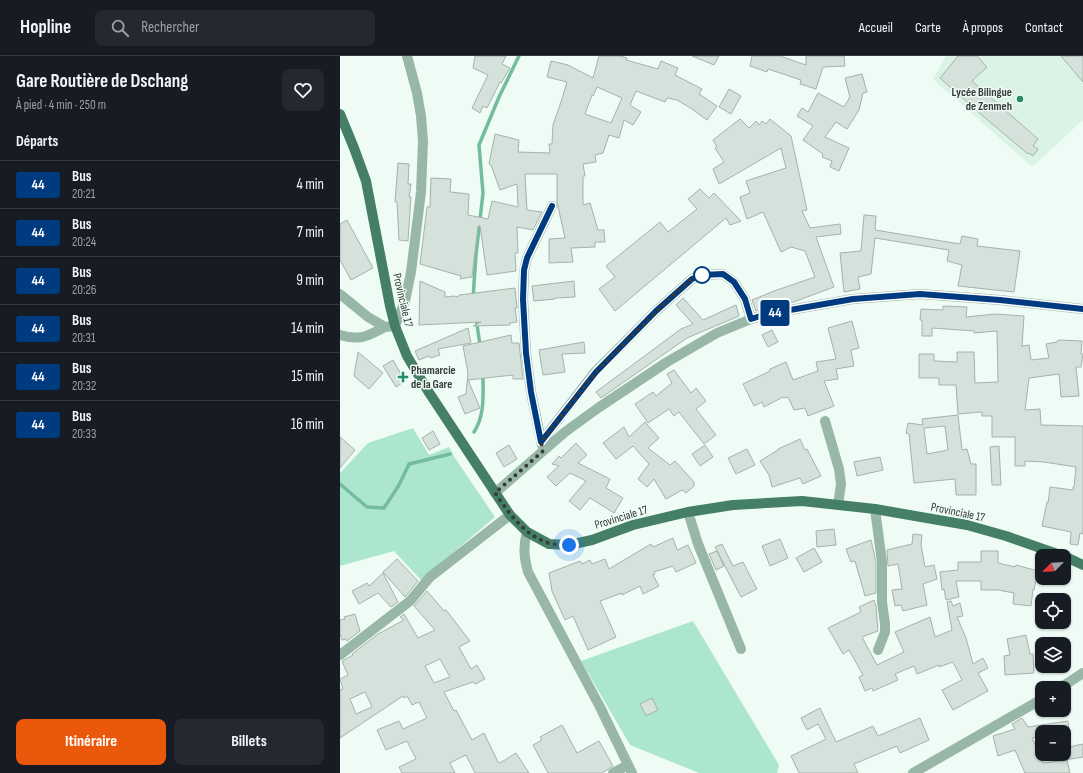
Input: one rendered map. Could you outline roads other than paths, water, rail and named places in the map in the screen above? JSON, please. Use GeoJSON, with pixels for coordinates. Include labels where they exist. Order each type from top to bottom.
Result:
{"type":"FeatureCollection","features":[{"type":"Feature","properties":{"kind":"main road","name":"Provinciale 17"},"geometry":{"type":"LineString","coordinates":[[340,114],[366,181],[390,306],[390,327],[495,493],[510,515],[527,532],[549,544],[569,545],[592,540],[633,525],[688,512],[733,505],[802,501],[875,509],[967,525],[1006,536],[1043,549]]}},
{"type":"Feature","properties":{"kind":"main road","name":"Provinciale 17"},"geometry":{"type":"LineString","coordinates":[[1071,560],[1083,565]]}},
{"type":"Feature","properties":{"kind":"street"},"geometry":{"type":"LineString","coordinates":[[340,335],[352,338],[367,337],[390,327],[405,301],[411,272],[421,192],[422,141],[421,116],[417,93],[407,56]]}},
{"type":"Feature","properties":{"kind":"street"},"geometry":{"type":"LineString","coordinates":[[542,446],[531,392],[526,353],[523,299],[524,270],[527,258],[552,206]]}},
{"type":"Feature","properties":{"kind":"street"},"geometry":{"type":"LineString","coordinates":[[495,493],[542,446],[596,372],[656,311],[692,279],[702,275],[723,274],[734,282],[745,299],[751,319]]}},
{"type":"Feature","properties":{"kind":"street"},"geometry":{"type":"LineString","coordinates":[[340,294],[368,317],[390,327]]}},
{"type":"Feature","properties":{"kind":"street"},"geometry":{"type":"LineString","coordinates":[[542,446],[565,432],[592,412],[667,362],[717,333],[767,314],[853,299],[920,294],[1000,300],[1083,309]]}},
{"type":"Feature","properties":{"kind":"street"},"geometry":{"type":"LineString","coordinates":[[825,421],[839,469],[841,484],[838,505]]}},
{"type":"Feature","properties":{"kind":"street"},"geometry":{"type":"LineString","coordinates":[[875,509],[882,562],[882,602],[886,624],[885,632],[878,650]]}},
{"type":"Feature","properties":{"kind":"street"},"geometry":{"type":"LineString","coordinates":[[688,512],[698,544],[741,649]]}},
{"type":"Feature","properties":{"kind":"street"},"geometry":{"type":"LineString","coordinates":[[340,655],[410,601],[430,577],[510,515]]}},
{"type":"Feature","properties":{"kind":"street"},"geometry":{"type":"LineString","coordinates":[[527,532],[523,544],[524,558],[528,572],[600,707],[630,769],[613,773]]}},
{"type":"Feature","properties":{"kind":"street"},"geometry":{"type":"LineString","coordinates":[[1071,681],[1083,673]]}},
{"type":"Feature","properties":{"kind":"street"},"geometry":{"type":"LineString","coordinates":[[913,773],[1035,703]]}},
{"type":"Feature","properties":{"kind":"waterway"},"geometry":{"type":"LineString","coordinates":[[473,298],[483,193],[479,145],[499,97],[519,56]]}},
{"type":"Feature","properties":{"kind":"waterway"},"geometry":{"type":"LineString","coordinates":[[476,318],[480,345]]}},
{"type":"Feature","properties":{"kind":"waterway"},"geometry":{"type":"LineString","coordinates":[[474,432],[482,412],[483,375]]}},
{"type":"Feature","properties":{"kind":"waterway"},"geometry":{"type":"LineString","coordinates":[[340,484],[367,507],[384,508],[399,485],[409,464],[450,454]]}},
{"type":"Feature","properties":{"kind":"place","name":"Lycée Bilingue de Zenmeh"},"geometry":{"type":"Point","coordinates":[1020,99]}},
{"type":"Feature","properties":{"kind":"place","name":"Phamarcie de la Gare"},"geometry":{"type":"Point","coordinates":[403,377]}}]}
